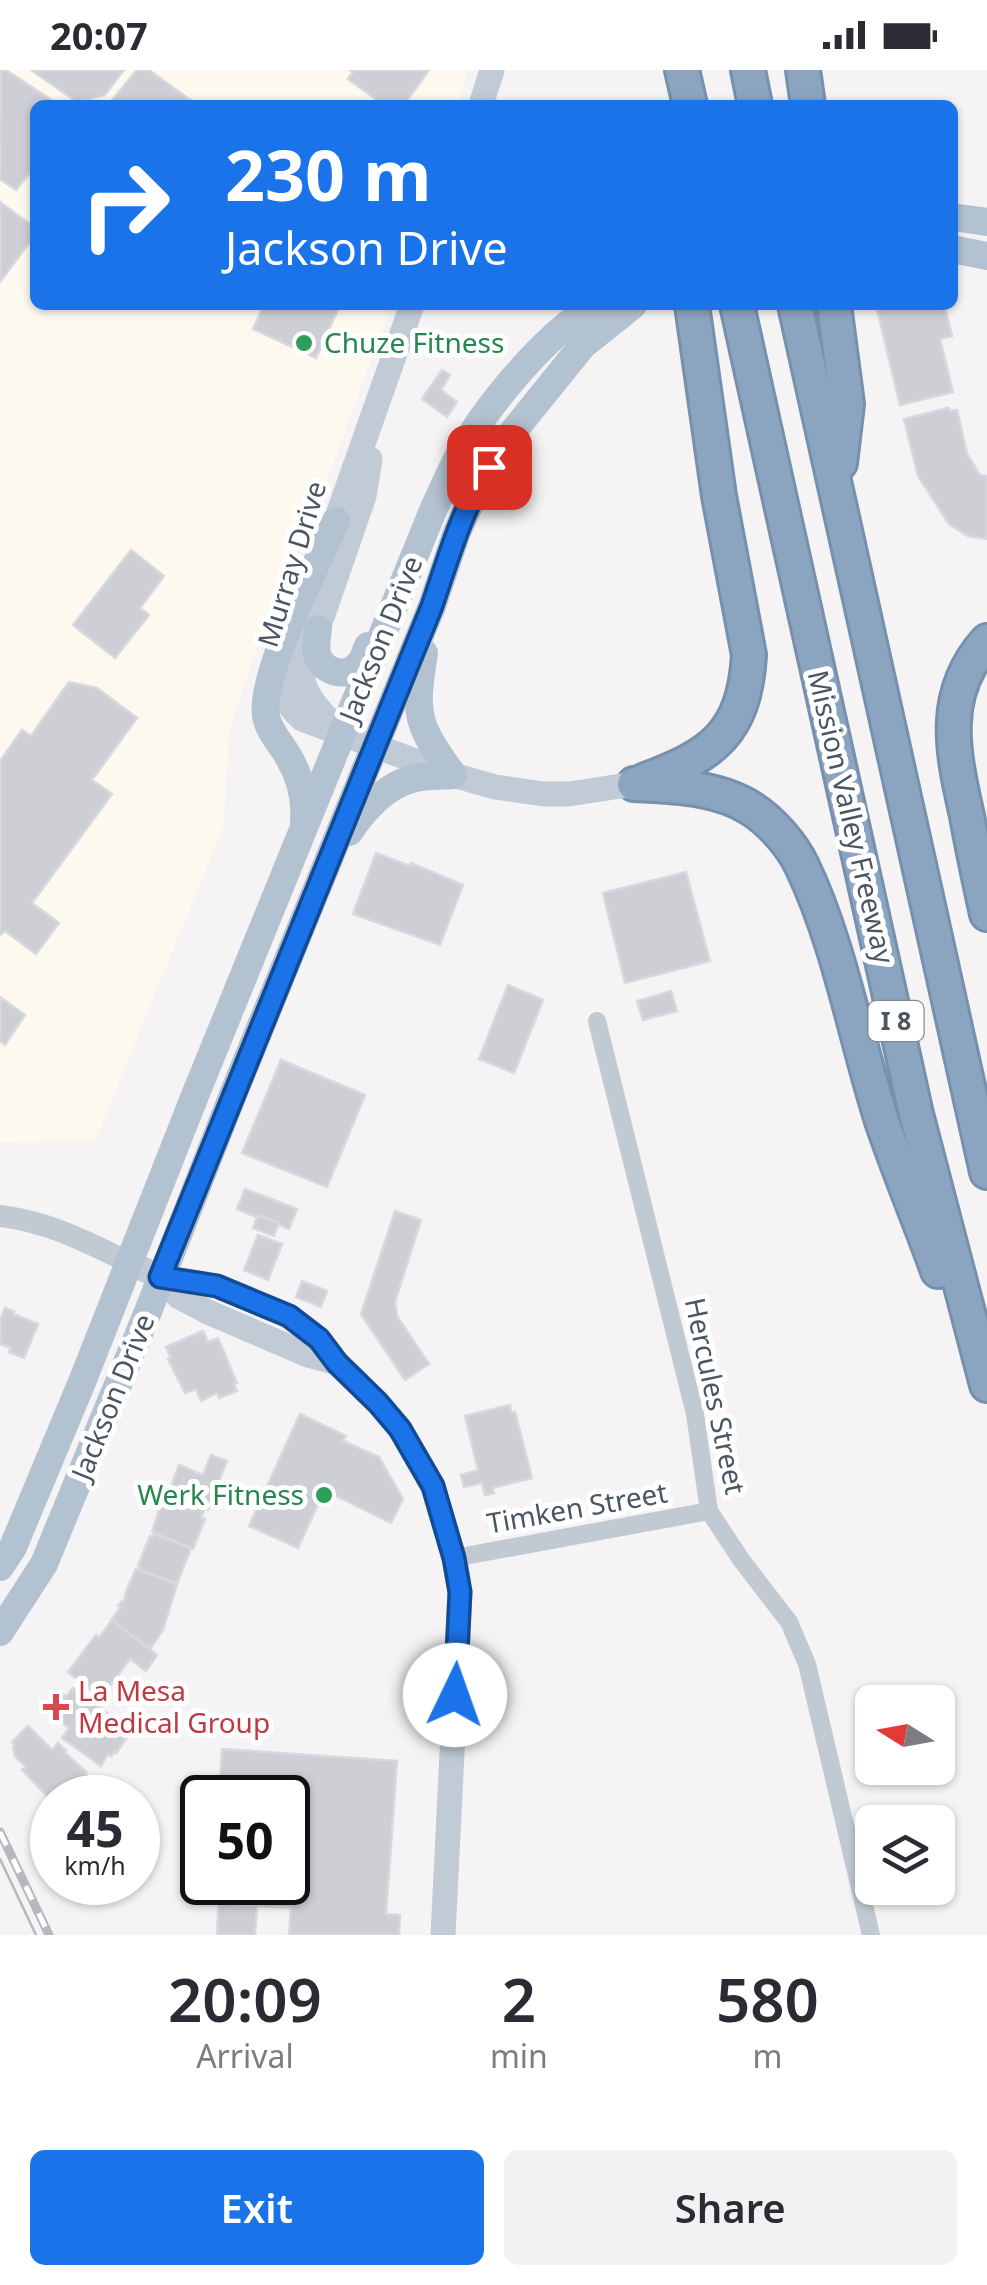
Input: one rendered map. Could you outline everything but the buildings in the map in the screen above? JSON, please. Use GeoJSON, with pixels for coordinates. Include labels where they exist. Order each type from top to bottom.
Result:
{"type":"FeatureCollection","features":[{"type":"Feature","properties":{"kind":"highway"},"geometry":{"type":"LineString","coordinates":[[748,70],[754,100]]}},
{"type":"Feature","properties":{"kind":"highway"},"geometry":{"type":"LineString","coordinates":[[803,70],[807,100]]}},
{"type":"Feature","properties":{"kind":"highway","name":"Mission Valley Freeway"},"geometry":{"type":"LineString","coordinates":[[796,310],[987,1172]]}},
{"type":"Feature","properties":{"kind":"highway"},"geometry":{"type":"LineString","coordinates":[[835,310],[847,404],[838,492]]}},
{"type":"Feature","properties":{"kind":"highway","name":"Mission Valley Freeway"},"geometry":{"type":"LineString","coordinates":[[740,319],[916,1114],[987,1385]]}},
{"type":"Feature","properties":{"kind":"highway"},"geometry":{"type":"LineString","coordinates":[[634,784],[704,753],[726,733],[742,706],[748,681],[749,655],[718,496],[694,321]]}},
{"type":"Feature","properties":{"kind":"highway"},"geometry":{"type":"LineString","coordinates":[[987,641],[964,677],[954,706],[952,739],[987,914]]}},
{"type":"Feature","properties":{"kind":"highway"},"geometry":{"type":"LineString","coordinates":[[634,784],[687,787],[724,796],[752,809],[779,833],[802,864],[828,932],[882,1122],[987,1401]]}},
{"type":"Feature","properties":{"kind":"main road"},"geometry":{"type":"LineString","coordinates":[[483,100],[492,70]]}},
{"type":"Feature","properties":{"kind":"main road"},"geometry":{"type":"LineString","coordinates":[[958,217],[987,222]]}},
{"type":"Feature","properties":{"kind":"main road"},"geometry":{"type":"LineString","coordinates":[[958,250],[987,256]]}},
{"type":"Feature","properties":{"kind":"main road","name":"Murray Drive"},"geometry":{"type":"LineString","coordinates":[[410,310],[298,638],[288,688],[292,709],[302,718],[342,734],[495,787],[544,794],[597,792],[634,784]]}},
{"type":"Feature","properties":{"kind":"main road","name":"Jackson Drive"},"geometry":{"type":"LineString","coordinates":[[0,1632],[44,1564],[480,481],[508,438],[583,345],[627,310]]}},
{"type":"Feature","properties":{"kind":"main road"},"geometry":{"type":"LineString","coordinates":[[489,467],[482,462],[481,455],[486,442],[585,311]]}},
{"type":"Feature","properties":{"kind":"main road","name":"Jackson Drive"},"geometry":{"type":"LineString","coordinates":[[0,1566],[13,1547],[82,1382],[455,462],[482,420],[530,362],[585,311]]}},
{"type":"Feature","properties":{"kind":"main road","name":"Murray Drive"},"geometry":{"type":"LineString","coordinates":[[342,734],[312,704],[304,664],[364,496],[384,385]]}},
{"type":"Feature","properties":{"kind":"main road"},"geometry":{"type":"LineString","coordinates":[[304,830],[306,808],[302,791],[287,755],[271,731],[266,702],[284,640],[336,521]]}},
{"type":"Feature","properties":{"kind":"main road"},"geometry":{"type":"LineString","coordinates":[[318,629],[316,652],[324,666],[336,672],[352,670],[360,664],[394,582],[414,562]]}},
{"type":"Feature","properties":{"kind":"main road"},"geometry":{"type":"LineString","coordinates":[[432,606],[418,709],[427,738],[453,774]]}},
{"type":"Feature","properties":{"kind":"main road"},"geometry":{"type":"LineString","coordinates":[[326,866],[362,813],[380,796],[413,778],[453,774]]}},
{"type":"Feature","properties":{"kind":"main road"},"geometry":{"type":"LineString","coordinates":[[261,1027],[252,1022],[249,1011],[269,958],[272,910]]}},
{"type":"Feature","properties":{"kind":"main road"},"geometry":{"type":"LineString","coordinates":[[128,1262],[160,1277],[217,1286],[289,1316],[319,1339],[337,1363],[378,1403],[400,1429],[433,1486],[460,1592],[443,1935]]}},
{"type":"Feature","properties":{"kind":"street","name":"Hercules Street"},"geometry":{"type":"LineString","coordinates":[[597,1021],[696,1414],[709,1511],[789,1622],[806,1664],[872,1935]]}},
{"type":"Feature","properties":{"kind":"street"},"geometry":{"type":"LineString","coordinates":[[0,1216],[38,1223],[128,1262]]}},
{"type":"Feature","properties":{"kind":"street","name":"Timken Street"},"geometry":{"type":"LineString","coordinates":[[455,1562],[709,1511]]}},
{"type":"Feature","properties":{"kind":"shaded area"},"geometry":{"type":"Polygon","coordinates":[[[0,70],[468,70],[459,100],[30,100],[30,310],[389,310],[336,456],[256,650],[229,731],[224,825],[95,1141],[0,1142],[0,70]]]}},
{"type":"Feature","properties":{"kind":"tram line"},"geometry":{"type":"LineString","coordinates":[[0,1859],[36,1935]]}},
{"type":"Feature","properties":{"kind":"railway"},"geometry":{"type":"LineString","coordinates":[[0,1832],[49,1935]]}},
{"type":"Feature","properties":{"kind":"place","name":"Chuze Fitness"},"geometry":{"type":"Point","coordinates":[304,343]}},
{"type":"Feature","properties":{"kind":"place","name":"Werk Fitness"},"geometry":{"type":"Point","coordinates":[324,1495]}},
{"type":"Feature","properties":{"kind":"place","name":"La Mesa Medical Group"},"geometry":{"type":"Point","coordinates":[56,1707]}},
{"type":"Feature","properties":{"kind":"route"},"geometry":{"type":"LineString","coordinates":[[455,1695],[460,1592],[454,1558],[433,1486],[400,1429],[319,1339],[289,1316],[217,1286],[160,1277],[432,606],[457,532],[489,467]]}}]}
